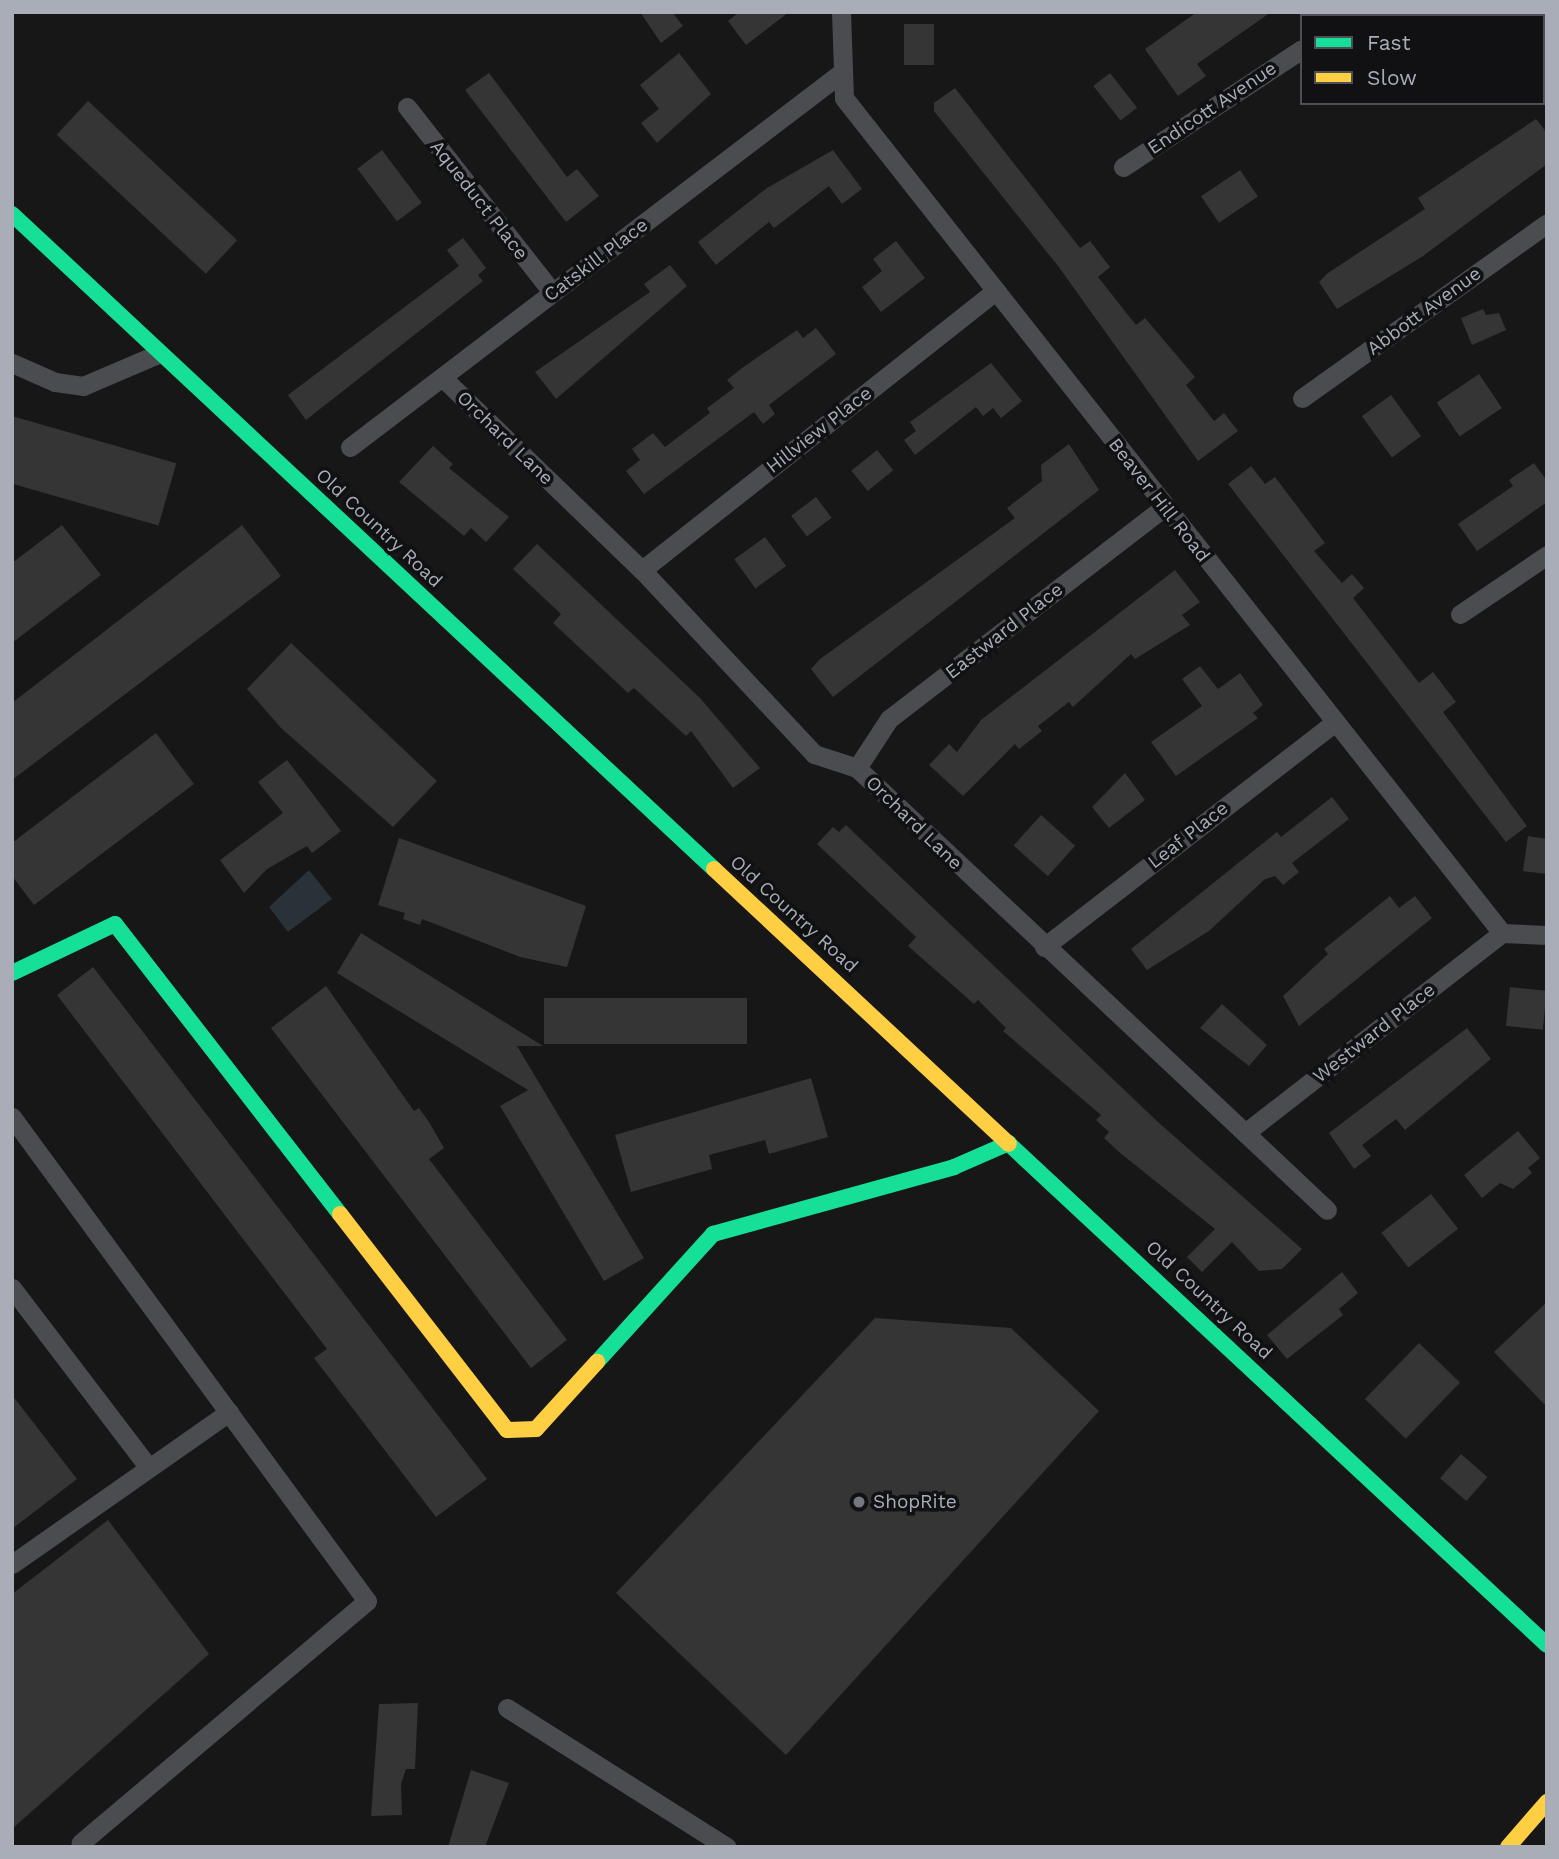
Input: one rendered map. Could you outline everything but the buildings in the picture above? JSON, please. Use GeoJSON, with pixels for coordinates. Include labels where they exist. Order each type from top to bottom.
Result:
{"type":"FeatureCollection","features":[{"type":"Feature","properties":{"kind":"street","name":"Beaver Hill Road"},"geometry":{"type":"LineString","coordinates":[[841,12],[844,98],[1333,724],[1502,933]]}},
{"type":"Feature","properties":{"kind":"street","name":"Endicott Avenue"},"geometry":{"type":"LineString","coordinates":[[1123,167],[1300,50]]}},
{"type":"Feature","properties":{"kind":"street","name":"Catskill Place"},"geometry":{"type":"LineString","coordinates":[[350,447],[444,380],[552,292],[841,72]]}},
{"type":"Feature","properties":{"kind":"street","name":"Aqueduct Place"},"geometry":{"type":"LineString","coordinates":[[407,107],[552,292]]}},
{"type":"Feature","properties":{"kind":"street","name":"Old Country Road"},"geometry":{"type":"LineString","coordinates":[[12,214],[158,354],[1547,1645]]}},
{"type":"Feature","properties":{"kind":"street","name":"Abbott Avenue"},"geometry":{"type":"LineString","coordinates":[[1302,398],[1547,223]]}},
{"type":"Feature","properties":{"kind":"street","name":"Hillview Place"},"geometry":{"type":"LineString","coordinates":[[642,570],[996,290]]}},
{"type":"Feature","properties":{"kind":"street"},"geometry":{"type":"LineString","coordinates":[[12,363],[55,382],[83,386],[158,354]]}},
{"type":"Feature","properties":{"kind":"street","name":"Orchard Lane"},"geometry":{"type":"LineString","coordinates":[[444,380],[642,570],[814,754],[857,768],[1044,947],[1327,1210]]}},
{"type":"Feature","properties":{"kind":"street","name":"Eastward Place"},"geometry":{"type":"LineString","coordinates":[[857,768],[889,719],[1164,507]]}},
{"type":"Feature","properties":{"kind":"street"},"geometry":{"type":"LineString","coordinates":[[1460,614],[1547,555]]}},
{"type":"Feature","properties":{"kind":"street","name":"Leaf Place"},"geometry":{"type":"LineString","coordinates":[[1044,947],[1333,724]]}},
{"type":"Feature","properties":{"kind":"street"},"geometry":{"type":"LineString","coordinates":[[12,973],[115,924],[507,1430],[536,1429],[713,1234],[954,1167],[1009,1143]]}},
{"type":"Feature","properties":{"kind":"street"},"geometry":{"type":"LineString","coordinates":[[1502,933],[1547,935]]}},
{"type":"Feature","properties":{"kind":"street","name":"Westward Place"},"geometry":{"type":"LineString","coordinates":[[1245,1133],[1502,933]]}},
{"type":"Feature","properties":{"kind":"street"},"geometry":{"type":"LineString","coordinates":[[16,1130],[229,1412],[367,1601],[81,1843]]}},
{"type":"Feature","properties":{"kind":"street"},"geometry":{"type":"LineString","coordinates":[[12,1288],[147,1465]]}},
{"type":"Feature","properties":{"kind":"street"},"geometry":{"type":"LineString","coordinates":[[12,1564],[147,1465],[229,1412]]}},
{"type":"Feature","properties":{"kind":"street"},"geometry":{"type":"LineString","coordinates":[[508,1708],[727,1847]]}},
{"type":"Feature","properties":{"kind":"street"},"geometry":{"type":"LineString","coordinates":[[1508,1847],[1547,1802]]}},
{"type":"Feature","properties":{"kind":"shaded area"},"geometry":{"type":"Polygon","coordinates":[[[309,870],[332,899],[288,932],[269,907],[309,870]]]}},
{"type":"Feature","properties":{"kind":"traffic: fast"},"geometry":{"type":"LineString","coordinates":[[12,214],[714,869]]}},
{"type":"Feature","properties":{"kind":"traffic: fast"},"geometry":{"type":"LineString","coordinates":[[12,973],[115,924],[340,1214]]}},
{"type":"Feature","properties":{"kind":"traffic: fast"},"geometry":{"type":"LineString","coordinates":[[597,1362],[713,1234],[954,1167],[1009,1143]]}},
{"type":"Feature","properties":{"kind":"traffic: fast"},"geometry":{"type":"LineString","coordinates":[[1009,1144],[1547,1645]]}},
{"type":"Feature","properties":{"kind":"traffic: slow"},"geometry":{"type":"LineString","coordinates":[[714,869],[1009,1144]]}},
{"type":"Feature","properties":{"kind":"traffic: slow"},"geometry":{"type":"LineString","coordinates":[[340,1214],[507,1430],[536,1429],[597,1362]]}},
{"type":"Feature","properties":{"kind":"traffic: slow"},"geometry":{"type":"LineString","coordinates":[[1508,1847],[1547,1802]]}},
{"type":"Feature","properties":{"kind":"place","name":"ShopRite"},"geometry":{"type":"Point","coordinates":[859,1502]}}]}
